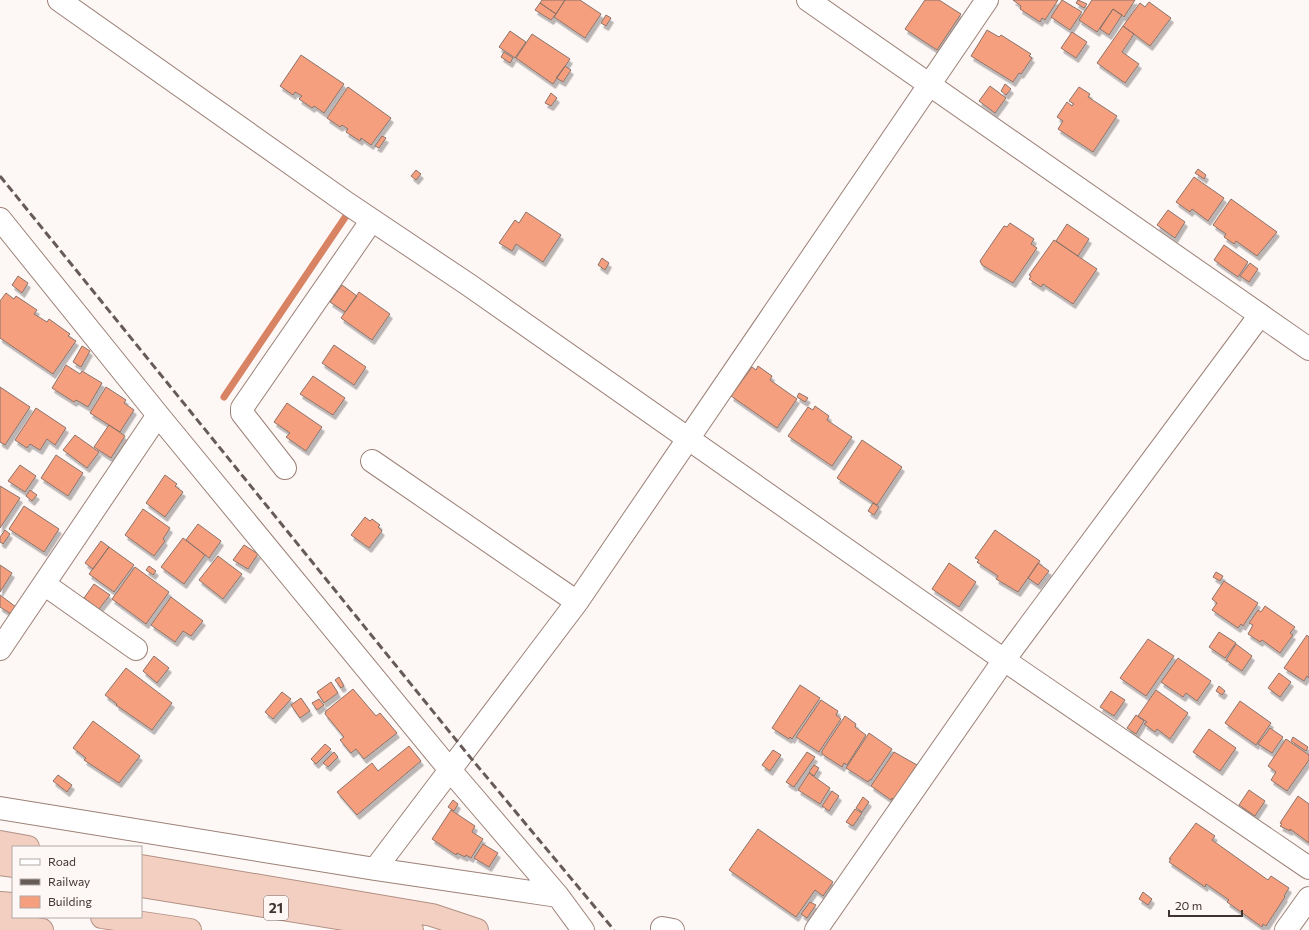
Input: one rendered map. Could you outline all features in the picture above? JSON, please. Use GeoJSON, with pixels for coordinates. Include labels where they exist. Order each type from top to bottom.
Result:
{"type":"FeatureCollection","features":[{"type":"Feature","properties":{"kind":"highway"},"geometry":{"type":"LineString","coordinates":[[0,842],[22,846]]}},
{"type":"Feature","properties":{"kind":"highway"},"geometry":{"type":"LineString","coordinates":[[0,864],[12,866]]}},
{"type":"Feature","properties":{"kind":"highway"},"geometry":{"type":"LineString","coordinates":[[142,866],[432,915],[477,930]]}},
{"type":"Feature","properties":{"kind":"highway","name":"21"},"geometry":{"type":"LineString","coordinates":[[142,886],[412,930]]}},
{"type":"Feature","properties":{"kind":"highway"},"geometry":{"type":"LineString","coordinates":[[0,902],[12,904]]}},
{"type":"Feature","properties":{"kind":"highway"},"geometry":{"type":"LineString","coordinates":[[109,918],[190,930]]}},
{"type":"Feature","properties":{"kind":"highway"},"geometry":{"type":"LineString","coordinates":[[0,924],[42,930]]}},
{"type":"Feature","properties":{"kind":"street"},"geometry":{"type":"LineString","coordinates":[[59,0],[1004,660],[1309,868]]}},
{"type":"Feature","properties":{"kind":"street"},"geometry":{"type":"LineString","coordinates":[[808,0],[1309,349]]}},
{"type":"Feature","properties":{"kind":"street"},"geometry":{"type":"LineString","coordinates":[[375,869],[577,602],[687,438],[987,0]]}},
{"type":"Feature","properties":{"kind":"street"},"geometry":{"type":"LineString","coordinates":[[0,219],[158,415],[450,770],[558,896],[583,930]]}},
{"type":"Feature","properties":{"kind":"street"},"geometry":{"type":"LineString","coordinates":[[285,468],[242,413],[242,408],[372,220]]}},
{"type":"Feature","properties":{"kind":"street"},"geometry":{"type":"LineString","coordinates":[[816,930],[1004,660],[1260,314]]}},
{"type":"Feature","properties":{"kind":"street"},"geometry":{"type":"LineString","coordinates":[[0,649],[158,415]]}},
{"type":"Feature","properties":{"kind":"street"},"geometry":{"type":"LineString","coordinates":[[372,461],[577,602]]}},
{"type":"Feature","properties":{"kind":"street"},"geometry":{"type":"LineString","coordinates":[[44,584],[136,649]]}},
{"type":"Feature","properties":{"kind":"street"},"geometry":{"type":"LineString","coordinates":[[0,808],[375,869],[558,896]]}},
{"type":"Feature","properties":{"kind":"street"},"geometry":{"type":"LineString","coordinates":[[1286,930],[1309,898]]}},
{"type":"Feature","properties":{"kind":"street"},"geometry":{"type":"LineString","coordinates":[[664,930],[662,928],[673,930]]}},
{"type":"Feature","properties":{"kind":"building"},"geometry":{"type":"Polygon","coordinates":[[[542,0],[565,0],[556,14],[540,3],[542,0]]]}},
{"type":"Feature","properties":{"kind":"building"},"geometry":{"type":"Polygon","coordinates":[[[565,0],[580,0],[601,14],[585,38],[554,17],[565,0]]]}},
{"type":"Feature","properties":{"kind":"building"},"geometry":{"type":"Polygon","coordinates":[[[925,0],[939,0],[961,14],[937,50],[905,29],[925,0]]]}},
{"type":"Feature","properties":{"kind":"building"},"geometry":{"type":"Polygon","coordinates":[[[1013,0],[1058,0],[1045,20],[1042,18],[1040,22],[1020,9],[1021,6],[1013,0]]]}},
{"type":"Feature","properties":{"kind":"building"},"geometry":{"type":"Polygon","coordinates":[[[1062,0],[1082,12],[1070,30],[1051,17],[1062,0]]]}},
{"type":"Feature","properties":{"kind":"building"},"geometry":{"type":"Polygon","coordinates":[[[1078,0],[1087,4],[1084,8],[1076,3],[1078,0]]]}},
{"type":"Feature","properties":{"kind":"building"},"geometry":{"type":"Polygon","coordinates":[[[1092,0],[1135,0],[1124,17],[1113,9],[1097,32],[1079,20],[1092,0]]]}},
{"type":"Feature","properties":{"kind":"building"},"geometry":{"type":"Polygon","coordinates":[[[1149,2],[1171,18],[1150,46],[1123,26],[1140,3],[1145,7],[1149,2]]]}},
{"type":"Feature","properties":{"kind":"building"},"geometry":{"type":"Polygon","coordinates":[[[540,3],[556,14],[551,20],[535,10],[540,3]]]}},
{"type":"Feature","properties":{"kind":"building"},"geometry":{"type":"Polygon","coordinates":[[[1113,9],[1122,15],[1109,35],[1100,29],[1113,9]]]}},
{"type":"Feature","properties":{"kind":"building"},"geometry":{"type":"Polygon","coordinates":[[[606,15],[611,18],[606,26],[601,23],[606,15]]]}},
{"type":"Feature","properties":{"kind":"building"},"geometry":{"type":"Polygon","coordinates":[[[1123,26],[1134,34],[1122,52],[1139,64],[1125,83],[1097,63],[1123,26]]]}},
{"type":"Feature","properties":{"kind":"building"},"geometry":{"type":"Polygon","coordinates":[[[987,30],[999,37],[1001,35],[1031,54],[1029,56],[1032,58],[1021,74],[1019,73],[1013,82],[971,56],[987,30]]]}},
{"type":"Feature","properties":{"kind":"building"},"geometry":{"type":"Polygon","coordinates":[[[510,31],[526,42],[515,58],[499,47],[510,31]]]}},
{"type":"Feature","properties":{"kind":"building"},"geometry":{"type":"Polygon","coordinates":[[[1072,32],[1087,42],[1076,58],[1061,48],[1072,32]]]}},
{"type":"Feature","properties":{"kind":"building"},"geometry":{"type":"Polygon","coordinates":[[[532,34],[570,59],[553,84],[516,58],[532,34]]]}},
{"type":"Feature","properties":{"kind":"building"},"geometry":{"type":"Polygon","coordinates":[[[504,52],[513,58],[510,63],[501,57],[504,52]]]}},
{"type":"Feature","properties":{"kind":"building"},"geometry":{"type":"Polygon","coordinates":[[[301,55],[344,84],[324,113],[314,106],[312,108],[299,99],[302,96],[295,92],[293,95],[280,86],[301,55]]]}},
{"type":"Feature","properties":{"kind":"building"},"geometry":{"type":"Polygon","coordinates":[[[565,66],[571,70],[563,82],[556,78],[565,66]]]}},
{"type":"Feature","properties":{"kind":"building"},"geometry":{"type":"Polygon","coordinates":[[[1005,84],[1011,89],[1006,95],[1001,91],[1005,84]]]}},
{"type":"Feature","properties":{"kind":"building"},"geometry":{"type":"Polygon","coordinates":[[[990,86],[1006,98],[995,113],[979,101],[990,86]]]}},
{"type":"Feature","properties":{"kind":"building"},"geometry":{"type":"Polygon","coordinates":[[[348,87],[391,118],[371,145],[361,138],[360,141],[346,132],[348,129],[342,125],[340,127],[327,118],[348,87]]]}},
{"type":"Feature","properties":{"kind":"building"},"geometry":{"type":"Polygon","coordinates":[[[1079,87],[1090,94],[1088,97],[1117,116],[1093,152],[1058,129],[1063,121],[1057,117],[1067,102],[1072,106],[1074,104],[1069,101],[1079,87]]]}},
{"type":"Feature","properties":{"kind":"building"},"geometry":{"type":"Polygon","coordinates":[[[551,93],[557,98],[551,106],[545,103],[551,93]]]}},
{"type":"Feature","properties":{"kind":"building"},"geometry":{"type":"Polygon","coordinates":[[[382,136],[386,138],[379,148],[375,146],[382,136]]]}},
{"type":"Feature","properties":{"kind":"building"},"geometry":{"type":"Polygon","coordinates":[[[1198,169],[1206,175],[1204,179],[1195,173],[1198,169]]]}},
{"type":"Feature","properties":{"kind":"building"},"geometry":{"type":"Polygon","coordinates":[[[416,170],[421,174],[416,180],[411,176],[416,170]]]}},
{"type":"Feature","properties":{"kind":"building"},"geometry":{"type":"Polygon","coordinates":[[[1194,177],[1224,198],[1208,221],[1192,209],[1190,212],[1176,202],[1194,177]]]}},
{"type":"Feature","properties":{"kind":"building"},"geometry":{"type":"Polygon","coordinates":[[[1231,199],[1277,232],[1257,256],[1236,241],[1234,244],[1224,237],[1226,234],[1213,225],[1231,199]]]}},
{"type":"Feature","properties":{"kind":"building"},"geometry":{"type":"Polygon","coordinates":[[[1168,210],[1185,222],[1175,238],[1157,225],[1168,210]]]}},
{"type":"Feature","properties":{"kind":"building"},"geometry":{"type":"Polygon","coordinates":[[[526,212],[561,235],[543,262],[516,244],[512,251],[499,243],[515,220],[519,223],[526,212]]]}},
{"type":"Feature","properties":{"kind":"building"},"geometry":{"type":"Polygon","coordinates":[[[1010,223],[1034,239],[1031,244],[1037,248],[1013,283],[982,265],[980,261],[1004,226],[1007,227],[1010,223]]]}},
{"type":"Feature","properties":{"kind":"building"},"geometry":{"type":"Polygon","coordinates":[[[1067,224],[1089,239],[1078,256],[1056,241],[1067,224]]]}},
{"type":"Feature","properties":{"kind":"building"},"geometry":{"type":"Polygon","coordinates":[[[1054,240],[1097,269],[1073,304],[1043,284],[1041,287],[1029,279],[1031,276],[1029,275],[1054,240]]]}},
{"type":"Feature","properties":{"kind":"building"},"geometry":{"type":"Polygon","coordinates":[[[1224,245],[1248,262],[1238,277],[1214,260],[1224,245]]]}},
{"type":"Feature","properties":{"kind":"building"},"geometry":{"type":"Polygon","coordinates":[[[602,258],[609,263],[605,270],[598,265],[602,258]]]}},
{"type":"Feature","properties":{"kind":"building"},"geometry":{"type":"Polygon","coordinates":[[[1250,263],[1258,269],[1249,282],[1240,276],[1250,263]]]}},
{"type":"Feature","properties":{"kind":"building"},"geometry":{"type":"Polygon","coordinates":[[[18,276],[28,283],[22,293],[12,285],[18,276]]]}},
{"type":"Feature","properties":{"kind":"building"},"geometry":{"type":"Polygon","coordinates":[[[342,285],[357,296],[345,312],[330,302],[342,285]]]}},
{"type":"Feature","properties":{"kind":"building"},"geometry":{"type":"Polygon","coordinates":[[[359,292],[390,314],[372,340],[341,318],[359,292]]]}},
{"type":"Feature","properties":{"kind":"building"},"geometry":{"type":"Polygon","coordinates":[[[6,293],[14,299],[16,296],[37,310],[34,314],[47,322],[49,319],[70,334],[68,336],[76,341],[53,374],[0,338],[0,301],[6,293]]]}},
{"type":"Feature","properties":{"kind":"building"},"geometry":{"type":"Polygon","coordinates":[[[334,345],[366,367],[354,385],[322,363],[334,345]]]}},
{"type":"Feature","properties":{"kind":"building"},"geometry":{"type":"Polygon","coordinates":[[[82,346],[90,351],[81,367],[73,362],[82,346]]]}},
{"type":"Feature","properties":{"kind":"building"},"geometry":{"type":"Polygon","coordinates":[[[66,365],[80,374],[82,371],[102,383],[88,407],[76,400],[74,402],[52,388],[66,365]]]}},
{"type":"Feature","properties":{"kind":"building"},"geometry":{"type":"Polygon","coordinates":[[[758,366],[772,376],[770,380],[797,399],[777,428],[731,396],[752,367],[756,370],[758,366]]]}},
{"type":"Feature","properties":{"kind":"building"},"geometry":{"type":"Polygon","coordinates":[[[313,376],[345,398],[333,415],[300,394],[313,376]]]}},
{"type":"Feature","properties":{"kind":"building"},"geometry":{"type":"Polygon","coordinates":[[[0,387],[30,407],[5,445],[0,442],[0,387]]]}},
{"type":"Feature","properties":{"kind":"building"},"geometry":{"type":"Polygon","coordinates":[[[106,387],[126,400],[124,403],[134,410],[120,432],[90,413],[106,387]]]}},
{"type":"Feature","properties":{"kind":"building"},"geometry":{"type":"Polygon","coordinates":[[[799,393],[808,398],[805,402],[797,397],[799,393]]]}},
{"type":"Feature","properties":{"kind":"building"},"geometry":{"type":"Polygon","coordinates":[[[287,403],[322,427],[306,451],[286,437],[290,433],[274,422],[287,403]]]}},
{"type":"Feature","properties":{"kind":"building"},"geometry":{"type":"Polygon","coordinates":[[[815,406],[829,416],[827,420],[852,437],[832,466],[788,436],[808,407],[813,410],[815,406]]]}},
{"type":"Feature","properties":{"kind":"building"},"geometry":{"type":"Polygon","coordinates":[[[36,408],[66,428],[55,445],[47,439],[40,450],[30,444],[27,448],[15,440],[36,408]]]}},
{"type":"Feature","properties":{"kind":"building"},"geometry":{"type":"Polygon","coordinates":[[[109,425],[125,436],[111,458],[94,447],[109,425]]]}},
{"type":"Feature","properties":{"kind":"building"},"geometry":{"type":"Polygon","coordinates":[[[75,435],[99,452],[87,468],[63,450],[75,435]]]}},
{"type":"Feature","properties":{"kind":"building"},"geometry":{"type":"Polygon","coordinates":[[[862,440],[902,467],[877,505],[837,478],[862,440]]]}},
{"type":"Feature","properties":{"kind":"building"},"geometry":{"type":"Polygon","coordinates":[[[56,455],[83,473],[68,496],[41,478],[56,455]]]}},
{"type":"Feature","properties":{"kind":"building"},"geometry":{"type":"Polygon","coordinates":[[[20,465],[36,476],[25,492],[8,481],[20,465]]]}},
{"type":"Feature","properties":{"kind":"building"},"geometry":{"type":"Polygon","coordinates":[[[165,475],[177,484],[175,486],[183,492],[165,517],[146,503],[165,475]]]}},
{"type":"Feature","properties":{"kind":"building"},"geometry":{"type":"Polygon","coordinates":[[[0,486],[20,498],[0,528],[0,486]]]}},
{"type":"Feature","properties":{"kind":"building"},"geometry":{"type":"Polygon","coordinates":[[[30,490],[37,495],[32,501],[26,496],[30,490]]]}},
{"type":"Feature","properties":{"kind":"building"},"geometry":{"type":"Polygon","coordinates":[[[873,503],[879,507],[874,515],[868,511],[873,503]]]}},
{"type":"Feature","properties":{"kind":"building"},"geometry":{"type":"Polygon","coordinates":[[[24,506],[59,529],[44,552],[9,529],[24,506]]]}},
{"type":"Feature","properties":{"kind":"building"},"geometry":{"type":"Polygon","coordinates":[[[143,509],[170,528],[163,539],[165,541],[154,556],[125,535],[143,509]]]}},
{"type":"Feature","properties":{"kind":"building"},"geometry":{"type":"Polygon","coordinates":[[[365,517],[370,521],[372,519],[380,525],[378,527],[382,531],[369,548],[351,535],[365,517]]]}},
{"type":"Feature","properties":{"kind":"building"},"geometry":{"type":"Polygon","coordinates":[[[198,524],[221,541],[209,558],[186,540],[198,524]]]}},
{"type":"Feature","properties":{"kind":"building"},"geometry":{"type":"Polygon","coordinates":[[[5,530],[10,534],[3,544],[0,542],[0,537],[5,530]]]}},
{"type":"Feature","properties":{"kind":"building"},"geometry":{"type":"Polygon","coordinates":[[[995,530],[1040,561],[1018,592],[996,579],[998,576],[977,562],[979,560],[975,558],[995,530]]]}},
{"type":"Feature","properties":{"kind":"building"},"geometry":{"type":"Polygon","coordinates":[[[183,538],[205,555],[184,584],[161,567],[183,538]]]}},
{"type":"Feature","properties":{"kind":"building"},"geometry":{"type":"Polygon","coordinates":[[[101,541],[109,547],[93,569],[85,563],[101,541]]]}},
{"type":"Feature","properties":{"kind":"building"},"geometry":{"type":"Polygon","coordinates":[[[244,545],[258,554],[248,569],[233,560],[244,545]]]}},
{"type":"Feature","properties":{"kind":"building"},"geometry":{"type":"Polygon","coordinates":[[[109,547],[134,565],[114,592],[89,574],[109,547]]]}},
{"type":"Feature","properties":{"kind":"building"},"geometry":{"type":"Polygon","coordinates":[[[218,556],[242,574],[223,599],[199,580],[218,556]]]}},
{"type":"Feature","properties":{"kind":"building"},"geometry":{"type":"Polygon","coordinates":[[[949,563],[976,582],[959,607],[932,589],[949,563]]]}},
{"type":"Feature","properties":{"kind":"building"},"geometry":{"type":"Polygon","coordinates":[[[1038,563],[1049,571],[1038,585],[1028,578],[1038,563]]]}},
{"type":"Feature","properties":{"kind":"building"},"geometry":{"type":"Polygon","coordinates":[[[0,565],[12,573],[0,592],[0,565]]]}},
{"type":"Feature","properties":{"kind":"building"},"geometry":{"type":"Polygon","coordinates":[[[149,566],[156,571],[153,575],[146,570],[149,566]]]}},
{"type":"Feature","properties":{"kind":"building"},"geometry":{"type":"Polygon","coordinates":[[[135,567],[169,592],[146,624],[112,599],[135,567]]]}},
{"type":"Feature","properties":{"kind":"building"},"geometry":{"type":"Polygon","coordinates":[[[1216,572],[1223,576],[1220,581],[1213,577],[1216,572]]]}},
{"type":"Feature","properties":{"kind":"building"},"geometry":{"type":"Polygon","coordinates":[[[1224,581],[1258,603],[1243,626],[1241,624],[1238,628],[1212,610],[1217,603],[1212,599],[1224,581]]]}},
{"type":"Feature","properties":{"kind":"building"},"geometry":{"type":"Polygon","coordinates":[[[94,584],[110,595],[99,609],[84,598],[94,584]]]}},
{"type":"Feature","properties":{"kind":"building"},"geometry":{"type":"Polygon","coordinates":[[[0,595],[16,607],[11,614],[0,607],[0,595]]]}},
{"type":"Feature","properties":{"kind":"building"},"geometry":{"type":"Polygon","coordinates":[[[171,597],[203,621],[191,636],[183,631],[175,642],[151,625],[171,597]]]}},
{"type":"Feature","properties":{"kind":"building"},"geometry":{"type":"Polygon","coordinates":[[[1265,606],[1295,627],[1290,633],[1293,635],[1280,653],[1262,640],[1260,642],[1248,634],[1253,625],[1249,623],[1258,610],[1261,612],[1265,606]]]}},
{"type":"Feature","properties":{"kind":"building"},"geometry":{"type":"Polygon","coordinates":[[[1219,632],[1236,643],[1225,658],[1209,647],[1219,632]]]}},
{"type":"Feature","properties":{"kind":"building"},"geometry":{"type":"Polygon","coordinates":[[[1307,635],[1309,637],[1309,678],[1307,676],[1304,681],[1284,668],[1307,635]]]}},
{"type":"Feature","properties":{"kind":"building"},"geometry":{"type":"Polygon","coordinates":[[[1148,639],[1174,656],[1146,696],[1120,678],[1148,639]]]}},
{"type":"Feature","properties":{"kind":"building"},"geometry":{"type":"Polygon","coordinates":[[[1236,644],[1252,656],[1242,671],[1226,660],[1236,644]]]}},
{"type":"Feature","properties":{"kind":"building"},"geometry":{"type":"Polygon","coordinates":[[[154,656],[169,668],[157,683],[143,671],[154,656]]]}},
{"type":"Feature","properties":{"kind":"building"},"geometry":{"type":"Polygon","coordinates":[[[1178,658],[1211,681],[1197,701],[1186,693],[1183,697],[1161,682],[1178,658]]]}},
{"type":"Feature","properties":{"kind":"building"},"geometry":{"type":"Polygon","coordinates":[[[126,668],[172,703],[152,730],[116,705],[117,704],[105,695],[126,668]]]}},
{"type":"Feature","properties":{"kind":"building"},"geometry":{"type":"Polygon","coordinates":[[[1279,673],[1291,682],[1280,697],[1268,688],[1279,673]]]}},
{"type":"Feature","properties":{"kind":"building"},"geometry":{"type":"Polygon","coordinates":[[[339,677],[344,686],[341,688],[335,680],[339,677]]]}},
{"type":"Feature","properties":{"kind":"building"},"geometry":{"type":"Polygon","coordinates":[[[331,682],[338,693],[324,703],[317,692],[331,682]]]}},
{"type":"Feature","properties":{"kind":"building"},"geometry":{"type":"Polygon","coordinates":[[[800,685],[820,698],[792,739],[790,737],[789,739],[772,728],[800,685]]]}},
{"type":"Feature","properties":{"kind":"building"},"geometry":{"type":"Polygon","coordinates":[[[1219,686],[1225,691],[1222,695],[1216,691],[1219,686]]]}},
{"type":"Feature","properties":{"kind":"building"},"geometry":{"type":"Polygon","coordinates":[[[353,689],[376,716],[380,713],[397,733],[364,759],[356,749],[351,753],[340,740],[344,737],[325,714],[326,711],[353,689]]]}},
{"type":"Feature","properties":{"kind":"building"},"geometry":{"type":"Polygon","coordinates":[[[1156,690],[1188,713],[1170,739],[1157,729],[1155,732],[1144,724],[1147,722],[1138,716],[1156,690]]]}},
{"type":"Feature","properties":{"kind":"building"},"geometry":{"type":"Polygon","coordinates":[[[1111,691],[1125,700],[1114,716],[1100,707],[1111,691]]]}},
{"type":"Feature","properties":{"kind":"building"},"geometry":{"type":"Polygon","coordinates":[[[282,692],[291,699],[273,719],[265,712],[282,692]]]}},
{"type":"Feature","properties":{"kind":"building"},"geometry":{"type":"Polygon","coordinates":[[[301,698],[310,711],[300,718],[291,705],[301,698]]]}},
{"type":"Feature","properties":{"kind":"building"},"geometry":{"type":"Polygon","coordinates":[[[319,699],[324,705],[317,710],[312,703],[319,699]]]}},
{"type":"Feature","properties":{"kind":"building"},"geometry":{"type":"Polygon","coordinates":[[[821,700],[838,711],[836,715],[841,719],[819,752],[796,737],[821,700]]]}},
{"type":"Feature","properties":{"kind":"building"},"geometry":{"type":"Polygon","coordinates":[[[1240,701],[1271,723],[1256,745],[1225,723],[1240,701]]]}},
{"type":"Feature","properties":{"kind":"building"},"geometry":{"type":"Polygon","coordinates":[[[1136,715],[1144,721],[1136,734],[1127,728],[1136,715]]]}},
{"type":"Feature","properties":{"kind":"building"},"geometry":{"type":"Polygon","coordinates":[[[845,716],[856,724],[855,727],[866,735],[847,765],[844,763],[842,767],[822,754],[822,751],[845,716]]]}},
{"type":"Feature","properties":{"kind":"building"},"geometry":{"type":"Polygon","coordinates":[[[93,721],[140,756],[119,783],[84,760],[86,758],[73,748],[93,721]]]}},
{"type":"Feature","properties":{"kind":"building"},"geometry":{"type":"Polygon","coordinates":[[[1270,728],[1283,737],[1272,753],[1258,744],[1270,728]]]}},
{"type":"Feature","properties":{"kind":"building"},"geometry":{"type":"Polygon","coordinates":[[[1209,729],[1236,748],[1220,771],[1193,752],[1209,729]]]}},
{"type":"Feature","properties":{"kind":"building"},"geometry":{"type":"Polygon","coordinates":[[[869,733],[892,749],[871,780],[868,782],[846,768],[869,733]]]}},
{"type":"Feature","properties":{"kind":"building"},"geometry":{"type":"Polygon","coordinates":[[[1293,737],[1308,747],[1306,751],[1291,741],[1293,737]]]}},
{"type":"Feature","properties":{"kind":"building"},"geometry":{"type":"Polygon","coordinates":[[[1286,739],[1309,755],[1309,760],[1287,791],[1271,780],[1276,772],[1268,766],[1286,739]]]}},
{"type":"Feature","properties":{"kind":"building"},"geometry":{"type":"Polygon","coordinates":[[[325,744],[331,749],[316,764],[311,759],[325,744]]]}},
{"type":"Feature","properties":{"kind":"building"},"geometry":{"type":"Polygon","coordinates":[[[409,746],[421,761],[357,815],[337,792],[372,763],[378,771],[409,746]]]}},
{"type":"Feature","properties":{"kind":"building"},"geometry":{"type":"Polygon","coordinates":[[[773,750],[781,755],[770,771],[762,765],[773,750]]]}},
{"type":"Feature","properties":{"kind":"building"},"geometry":{"type":"Polygon","coordinates":[[[334,752],[338,757],[328,767],[323,763],[334,752]]]}},
{"type":"Feature","properties":{"kind":"building"},"geometry":{"type":"Polygon","coordinates":[[[807,752],[815,757],[794,787],[786,782],[807,752]]]}},
{"type":"Feature","properties":{"kind":"building"},"geometry":{"type":"Polygon","coordinates":[[[894,752],[917,765],[894,800],[892,798],[891,800],[871,786],[894,752]]]}},
{"type":"Feature","properties":{"kind":"building"},"geometry":{"type":"Polygon","coordinates":[[[814,765],[819,768],[814,776],[809,772],[814,765]]]}},
{"type":"Feature","properties":{"kind":"building"},"geometry":{"type":"Polygon","coordinates":[[[809,773],[830,788],[820,804],[798,790],[809,773]]]}},
{"type":"Feature","properties":{"kind":"building"},"geometry":{"type":"Polygon","coordinates":[[[58,775],[72,785],[67,792],[53,781],[58,775]]]}},
{"type":"Feature","properties":{"kind":"building"},"geometry":{"type":"Polygon","coordinates":[[[1249,790],[1265,801],[1255,816],[1239,805],[1249,790]]]}},
{"type":"Feature","properties":{"kind":"building"},"geometry":{"type":"Polygon","coordinates":[[[832,791],[839,796],[829,811],[822,806],[832,791]]]}},
{"type":"Feature","properties":{"kind":"building"},"geometry":{"type":"Polygon","coordinates":[[[1298,796],[1309,804],[1309,843],[1290,829],[1290,831],[1280,826],[1282,824],[1280,823],[1298,796]]]}},
{"type":"Feature","properties":{"kind":"building"},"geometry":{"type":"Polygon","coordinates":[[[863,797],[869,802],[862,812],[856,808],[863,797]]]}},
{"type":"Feature","properties":{"kind":"building"},"geometry":{"type":"Polygon","coordinates":[[[453,800],[458,804],[454,811],[448,807],[453,800]]]}},
{"type":"Feature","properties":{"kind":"building"},"geometry":{"type":"Polygon","coordinates":[[[855,809],[862,813],[853,826],[846,822],[855,809]]]}},
{"type":"Feature","properties":{"kind":"building"},"geometry":{"type":"Polygon","coordinates":[[[451,810],[475,826],[472,832],[483,839],[471,858],[457,853],[456,855],[432,839],[451,810]]]}},
{"type":"Feature","properties":{"kind":"building"},"geometry":{"type":"Polygon","coordinates":[[[1196,823],[1215,836],[1212,840],[1268,880],[1271,876],[1289,888],[1284,896],[1285,897],[1266,926],[1263,924],[1262,927],[1227,902],[1229,900],[1206,884],[1205,887],[1169,862],[1171,859],[1169,859],[1196,823]]]}},
{"type":"Feature","properties":{"kind":"building"},"geometry":{"type":"Polygon","coordinates":[[[758,829],[833,882],[823,896],[815,890],[796,917],[729,870],[758,829]]]}},
{"type":"Feature","properties":{"kind":"building"},"geometry":{"type":"Polygon","coordinates":[[[483,844],[498,853],[489,867],[474,858],[483,844]]]}},
{"type":"Feature","properties":{"kind":"building"},"geometry":{"type":"Polygon","coordinates":[[[1143,892],[1152,899],[1148,905],[1139,899],[1143,892]]]}},
{"type":"Feature","properties":{"kind":"building"},"geometry":{"type":"Polygon","coordinates":[[[810,902],[816,905],[807,918],[801,914],[810,902]]]}},
{"type":"Feature","properties":{"kind":"waterway"},"geometry":{"type":"LineString","coordinates":[[224,397],[346,216]]}},
{"type":"Feature","properties":{"kind":"railway"},"geometry":{"type":"LineString","coordinates":[[0,176],[465,751],[614,930]]}}]}
